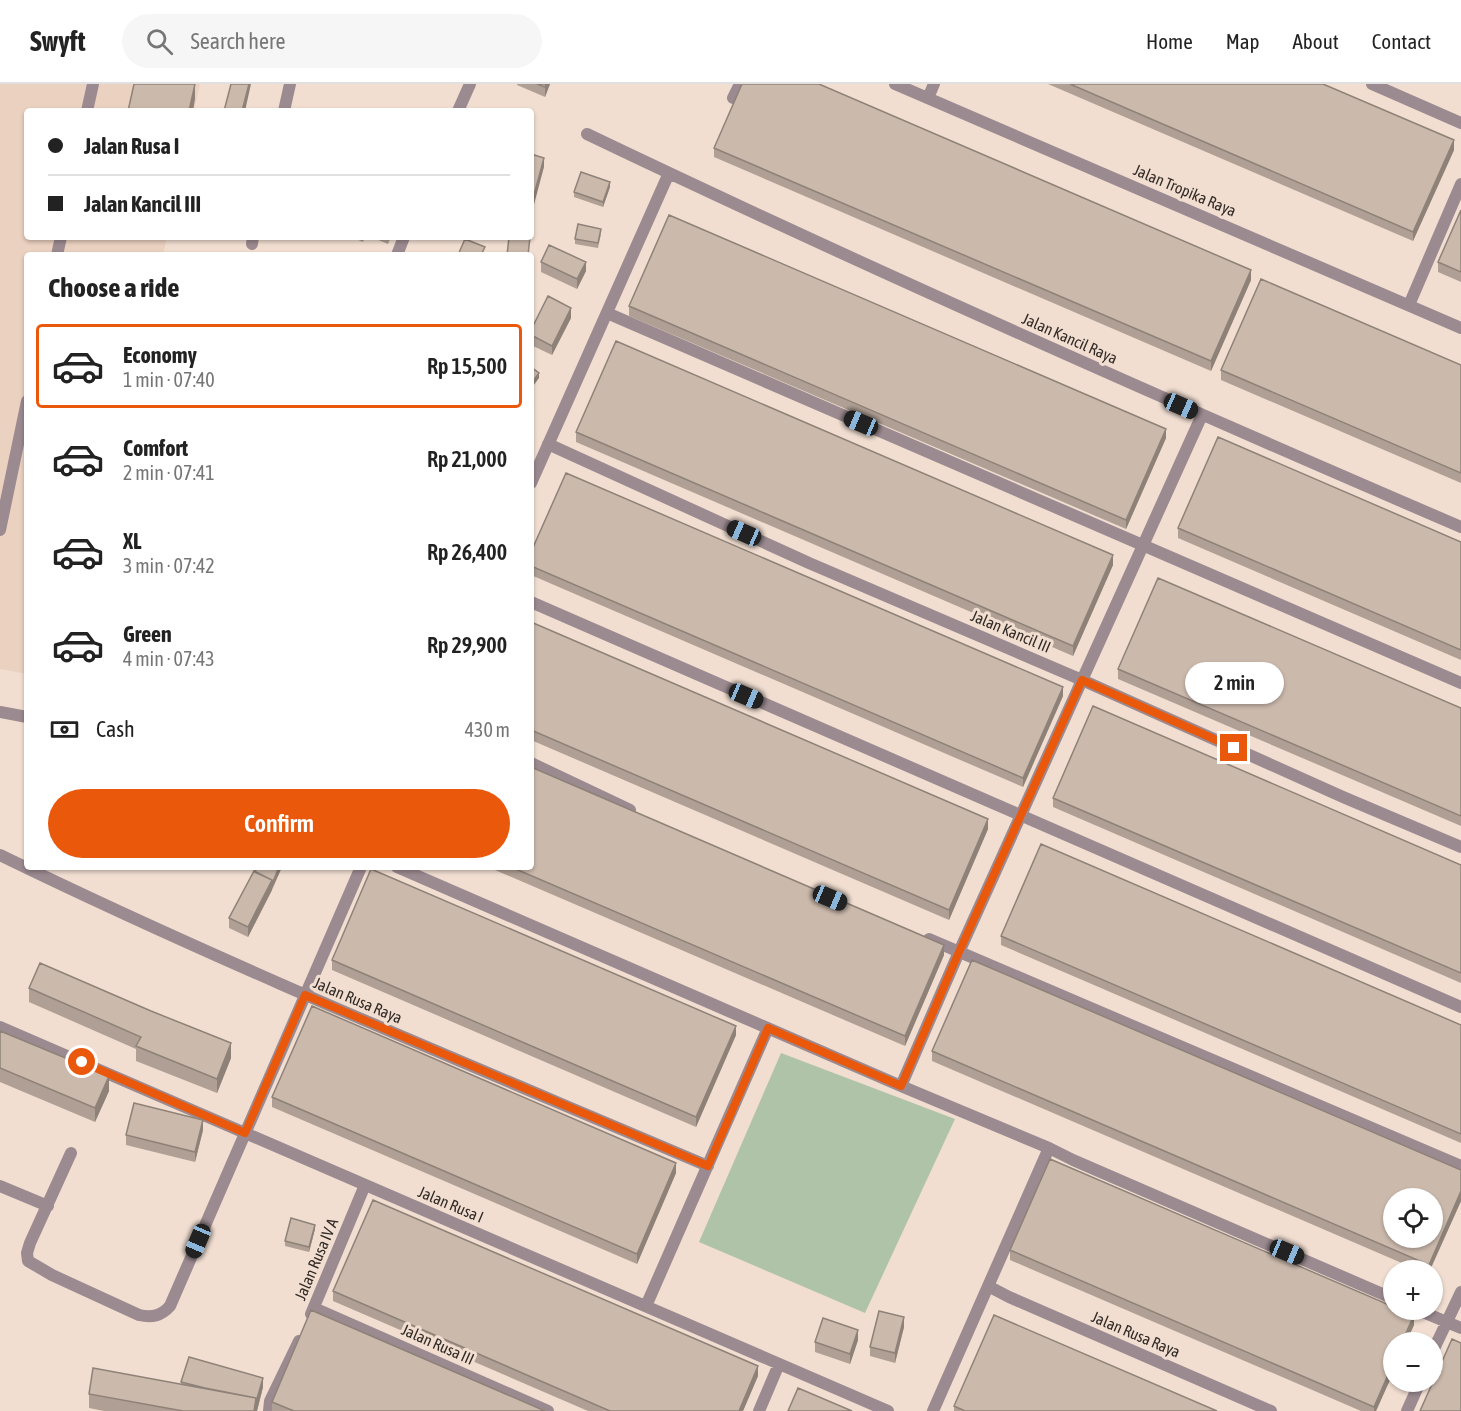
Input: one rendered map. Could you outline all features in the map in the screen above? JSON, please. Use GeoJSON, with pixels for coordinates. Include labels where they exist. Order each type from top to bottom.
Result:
{"type":"FeatureCollection","features":[{"type":"Feature","properties":{"kind":"street"},"geometry":{"type":"LineString","coordinates":[[88,108],[93,84]]}},
{"type":"Feature","properties":{"kind":"street"},"geometry":{"type":"LineString","coordinates":[[285,108],[290,84]]}},
{"type":"Feature","properties":{"kind":"street"},"geometry":{"type":"LineString","coordinates":[[459,108],[470,84]]}},
{"type":"Feature","properties":{"kind":"street"},"geometry":{"type":"LineString","coordinates":[[734,98],[740,84]]}},
{"type":"Feature","properties":{"kind":"street","name":"Jalan Tropika Raya"},"geometry":{"type":"LineString","coordinates":[[896,84],[1461,328]]}},
{"type":"Feature","properties":{"kind":"street"},"geometry":{"type":"LineString","coordinates":[[928,98],[934,84]]}},
{"type":"Feature","properties":{"kind":"street"},"geometry":{"type":"LineString","coordinates":[[1372,84],[1461,123]]}},
{"type":"Feature","properties":{"kind":"street","name":"Jalan Kancil Raya"},"geometry":{"type":"LineString","coordinates":[[588,134],[935,296],[1461,527]]}},
{"type":"Feature","properties":{"kind":"street"},"geometry":{"type":"LineString","coordinates":[[534,476],[669,173]]}},
{"type":"Feature","properties":{"kind":"street"},"geometry":{"type":"LineString","coordinates":[[1409,305],[1461,184]]}},
{"type":"Feature","properties":{"kind":"street"},"geometry":{"type":"LineString","coordinates":[[607,313],[1461,683]]}},
{"type":"Feature","properties":{"kind":"street"},"geometry":{"type":"LineString","coordinates":[[0,530],[24,415]]}},
{"type":"Feature","properties":{"kind":"street"},"geometry":{"type":"LineString","coordinates":[[901,1086],[1142,544],[1202,415]]}},
{"type":"Feature","properties":{"kind":"street","name":"Jalan Kancil III"},"geometry":{"type":"LineString","coordinates":[[548,444],[809,563],[1461,847]]}},
{"type":"Feature","properties":{"kind":"street"},"geometry":{"type":"LineString","coordinates":[[534,603],[1461,1007]]}},
{"type":"Feature","properties":{"kind":"street"},"geometry":{"type":"LineString","coordinates":[[0,712],[24,716]]}},
{"type":"Feature","properties":{"kind":"street"},"geometry":{"type":"LineString","coordinates":[[534,764],[637,814]]}},
{"type":"Feature","properties":{"kind":"street","name":"Jalan Rusa Raya"},"geometry":{"type":"LineString","coordinates":[[0,855],[24,867]]}},
{"type":"Feature","properties":{"kind":"street","name":"Jalan Rusa Raya"},"geometry":{"type":"LineString","coordinates":[[31,870],[111,909],[305,995],[708,1166]]}},
{"type":"Feature","properties":{"kind":"street"},"geometry":{"type":"LineString","coordinates":[[71,1153],[27,1253],[31,1264],[139,1315],[150,1317],[160,1315],[170,1306],[360,870]]}},
{"type":"Feature","properties":{"kind":"street"},"geometry":{"type":"LineString","coordinates":[[404,870],[1383,1294]]}},
{"type":"Feature","properties":{"kind":"street"},"geometry":{"type":"LineString","coordinates":[[916,934],[1461,1166]]}},
{"type":"Feature","properties":{"kind":"street","name":"Jalan Rusa I"},"geometry":{"type":"LineString","coordinates":[[0,1027],[888,1411]]}},
{"type":"Feature","properties":{"kind":"street"},"geometry":{"type":"LineString","coordinates":[[646,1306],[768,1028]]}},
{"type":"Feature","properties":{"kind":"street"},"geometry":{"type":"LineString","coordinates":[[933,1411],[1049,1148]]}},
{"type":"Feature","properties":{"kind":"street","name":"Jalan Rusa IV A"},"geometry":{"type":"LineString","coordinates":[[268,1411],[270,1401],[314,1308],[365,1185]]}},
{"type":"Feature","properties":{"kind":"street"},"geometry":{"type":"LineString","coordinates":[[0,1186],[48,1206]]}},
{"type":"Feature","properties":{"kind":"street","name":"Jalan Rusa Raya"},"geometry":{"type":"LineString","coordinates":[[988,1286],[1271,1411]]}},
{"type":"Feature","properties":{"kind":"street"},"geometry":{"type":"LineString","coordinates":[[1441,1332],[1461,1292]]}},
{"type":"Feature","properties":{"kind":"street","name":"Jalan Rusa III"},"geometry":{"type":"LineString","coordinates":[[314,1308],[548,1411]]}},
{"type":"Feature","properties":{"kind":"street"},"geometry":{"type":"LineString","coordinates":[[1441,1320],[1461,1328]]}},
{"type":"Feature","properties":{"kind":"street"},"geometry":{"type":"LineString","coordinates":[[759,1411],[779,1364]]}},
{"type":"Feature","properties":{"kind":"street"},"geometry":{"type":"LineString","coordinates":[[1407,1411],[1416,1392]]}},
{"type":"Feature","properties":{"kind":"shaded area"},"geometry":{"type":"Polygon","coordinates":[[[0,84],[200,84],[195,108],[24,108],[24,240],[166,240],[164,252],[24,252],[24,673],[0,669],[0,84]]]}},
{"type":"Feature","properties":{"kind":"green space"},"geometry":{"type":"Polygon","coordinates":[[[781,1053],[955,1119],[865,1313],[699,1242],[781,1053]]]}},
{"type":"Feature","properties":{"kind":"building"},"geometry":{"type":"Polygon","coordinates":[[[134,84],[195,84],[190,108],[129,108],[134,84]]]}},
{"type":"Feature","properties":{"kind":"building"},"geometry":{"type":"Polygon","coordinates":[[[231,84],[249,84],[243,108],[225,108],[231,84]]]}},
{"type":"Feature","properties":{"kind":"building"},"geometry":{"type":"Polygon","coordinates":[[[742,84],[819,84],[1251,270],[1211,361],[714,148],[742,84]]]}},
{"type":"Feature","properties":{"kind":"building"},"geometry":{"type":"Polygon","coordinates":[[[1070,84],[1323,84],[1454,140],[1413,232],[1070,84]]]}},
{"type":"Feature","properties":{"kind":"building"},"geometry":{"type":"Polygon","coordinates":[[[534,155],[544,158],[534,195],[534,155]]]}},
{"type":"Feature","properties":{"kind":"building"},"geometry":{"type":"Polygon","coordinates":[[[581,172],[610,182],[603,202],[574,192],[581,172]]]}},
{"type":"Feature","properties":{"kind":"building"},"geometry":{"type":"Polygon","coordinates":[[[1461,210],[1461,272],[1438,262],[1461,210]]]}},
{"type":"Feature","properties":{"kind":"building"},"geometry":{"type":"Polygon","coordinates":[[[669,215],[1166,429],[1126,520],[629,306],[669,215]]]}},
{"type":"Feature","properties":{"kind":"building"},"geometry":{"type":"Polygon","coordinates":[[[578,224],[601,229],[598,243],[575,239],[578,224]]]}},
{"type":"Feature","properties":{"kind":"building"},"geometry":{"type":"Polygon","coordinates":[[[465,240],[485,247],[482,252],[459,252],[465,240]]]}},
{"type":"Feature","properties":{"kind":"building"},"geometry":{"type":"Polygon","coordinates":[[[509,240],[530,240],[528,252],[507,252],[509,240]]]}},
{"type":"Feature","properties":{"kind":"building"},"geometry":{"type":"Polygon","coordinates":[[[549,245],[586,262],[577,279],[541,262],[549,245]]]}},
{"type":"Feature","properties":{"kind":"building"},"geometry":{"type":"Polygon","coordinates":[[[1261,279],[1461,365],[1461,473],[1221,370],[1261,279]]]}},
{"type":"Feature","properties":{"kind":"building"},"geometry":{"type":"Polygon","coordinates":[[[548,296],[571,308],[552,346],[534,337],[534,324],[548,296]]]}},
{"type":"Feature","properties":{"kind":"building"},"geometry":{"type":"Polygon","coordinates":[[[616,341],[1113,555],[1073,646],[576,432],[616,341]]]}},
{"type":"Feature","properties":{"kind":"building"},"geometry":{"type":"Polygon","coordinates":[[[534,369],[539,373],[534,380],[534,369]]]}},
{"type":"Feature","properties":{"kind":"building"},"geometry":{"type":"Polygon","coordinates":[[[1218,437],[1461,542],[1461,650],[1178,528],[1218,437]]]}},
{"type":"Feature","properties":{"kind":"building"},"geometry":{"type":"Polygon","coordinates":[[[566,473],[1063,687],[1023,778],[534,567],[534,545],[566,473]]]}},
{"type":"Feature","properties":{"kind":"building"},"geometry":{"type":"Polygon","coordinates":[[[1158,578],[1461,708],[1461,816],[1118,669],[1158,578]]]}},
{"type":"Feature","properties":{"kind":"building"},"geometry":{"type":"Polygon","coordinates":[[[534,623],[988,819],[949,910],[534,731],[534,623]]]}},
{"type":"Feature","properties":{"kind":"building"},"geometry":{"type":"Polygon","coordinates":[[[1093,706],[1461,865],[1461,973],[1053,798],[1093,706]]]}},
{"type":"Feature","properties":{"kind":"building"},"geometry":{"type":"Polygon","coordinates":[[[534,768],[944,945],[905,1036],[518,870],[534,870],[534,768]]]}},
{"type":"Feature","properties":{"kind":"building"},"geometry":{"type":"Polygon","coordinates":[[[1041,844],[1461,1025],[1461,1134],[1001,936],[1041,844]]]}},
{"type":"Feature","properties":{"kind":"building"},"geometry":{"type":"Polygon","coordinates":[[[256,870],[278,870],[272,884],[272,880],[255,872],[256,870]]]}},
{"type":"Feature","properties":{"kind":"building"},"geometry":{"type":"Polygon","coordinates":[[[371,870],[373,870],[736,1026],[696,1117],[332,960],[371,870]]]}},
{"type":"Feature","properties":{"kind":"building"},"geometry":{"type":"Polygon","coordinates":[[[254,871],[272,880],[248,927],[229,918],[254,871]]]}},
{"type":"Feature","properties":{"kind":"building"},"geometry":{"type":"Polygon","coordinates":[[[972,960],[1461,1170],[1461,1191],[1443,1233],[1443,1188],[1383,1188],[1383,1245],[932,1051],[972,960]]]}},
{"type":"Feature","properties":{"kind":"building"},"geometry":{"type":"Polygon","coordinates":[[[40,963],[231,1043],[217,1079],[136,1046],[141,1037],[29,988],[40,963]]]}},
{"type":"Feature","properties":{"kind":"building"},"geometry":{"type":"Polygon","coordinates":[[[312,1006],[676,1163],[637,1254],[272,1097],[312,1006]]]}},
{"type":"Feature","properties":{"kind":"building"},"geometry":{"type":"Polygon","coordinates":[[[0,1031],[109,1076],[95,1108],[0,1068],[0,1031]]]}},
{"type":"Feature","properties":{"kind":"building"},"geometry":{"type":"Polygon","coordinates":[[[134,1103],[203,1120],[195,1152],[126,1135],[134,1103]]]}},
{"type":"Feature","properties":{"kind":"building"},"geometry":{"type":"Polygon","coordinates":[[[1050,1159],[1383,1302],[1383,1320],[1412,1320],[1406,1332],[1383,1332],[1383,1386],[1374,1407],[1010,1250],[1050,1159]]]}},
{"type":"Feature","properties":{"kind":"building"},"geometry":{"type":"Polygon","coordinates":[[[373,1200],[758,1366],[739,1411],[610,1411],[333,1291],[373,1200]]]}},
{"type":"Feature","properties":{"kind":"building"},"geometry":{"type":"Polygon","coordinates":[[[291,1218],[315,1225],[309,1247],[285,1241],[291,1218]]]}},
{"type":"Feature","properties":{"kind":"building"},"geometry":{"type":"Polygon","coordinates":[[[1390,1248],[1436,1248],[1431,1260],[1417,1260],[1390,1248]]]}},
{"type":"Feature","properties":{"kind":"building"},"geometry":{"type":"Polygon","coordinates":[[[311,1310],[545,1411],[294,1411],[272,1402],[311,1310]]]}},
{"type":"Feature","properties":{"kind":"building"},"geometry":{"type":"Polygon","coordinates":[[[879,1311],[904,1317],[895,1353],[870,1347],[879,1311]]]}},
{"type":"Feature","properties":{"kind":"building"},"geometry":{"type":"Polygon","coordinates":[[[994,1315],[1217,1411],[965,1411],[954,1406],[994,1315]]]}},
{"type":"Feature","properties":{"kind":"building"},"geometry":{"type":"Polygon","coordinates":[[[823,1318],[858,1330],[850,1354],[815,1342],[823,1318]]]}},
{"type":"Feature","properties":{"kind":"building"},"geometry":{"type":"Polygon","coordinates":[[[1452,1339],[1461,1343],[1461,1411],[1420,1411],[1428,1392],[1443,1392],[1443,1359],[1452,1339]]]}},
{"type":"Feature","properties":{"kind":"building"},"geometry":{"type":"Polygon","coordinates":[[[189,1357],[263,1378],[256,1402],[256,1398],[181,1382],[189,1357]]]}},
{"type":"Feature","properties":{"kind":"building"},"geometry":{"type":"Polygon","coordinates":[[[93,1368],[256,1398],[254,1411],[183,1411],[89,1394],[93,1368]]]}},
{"type":"Feature","properties":{"kind":"building"},"geometry":{"type":"Polygon","coordinates":[[[798,1388],[852,1411],[788,1411],[798,1388]]]}},
{"type":"Feature","properties":{"kind":"route"},"geometry":{"type":"LineString","coordinates":[[82,1062],[245,1133],[305,995],[708,1166],[768,1028],[901,1086],[1082,680],[1234,748]]}}]}
